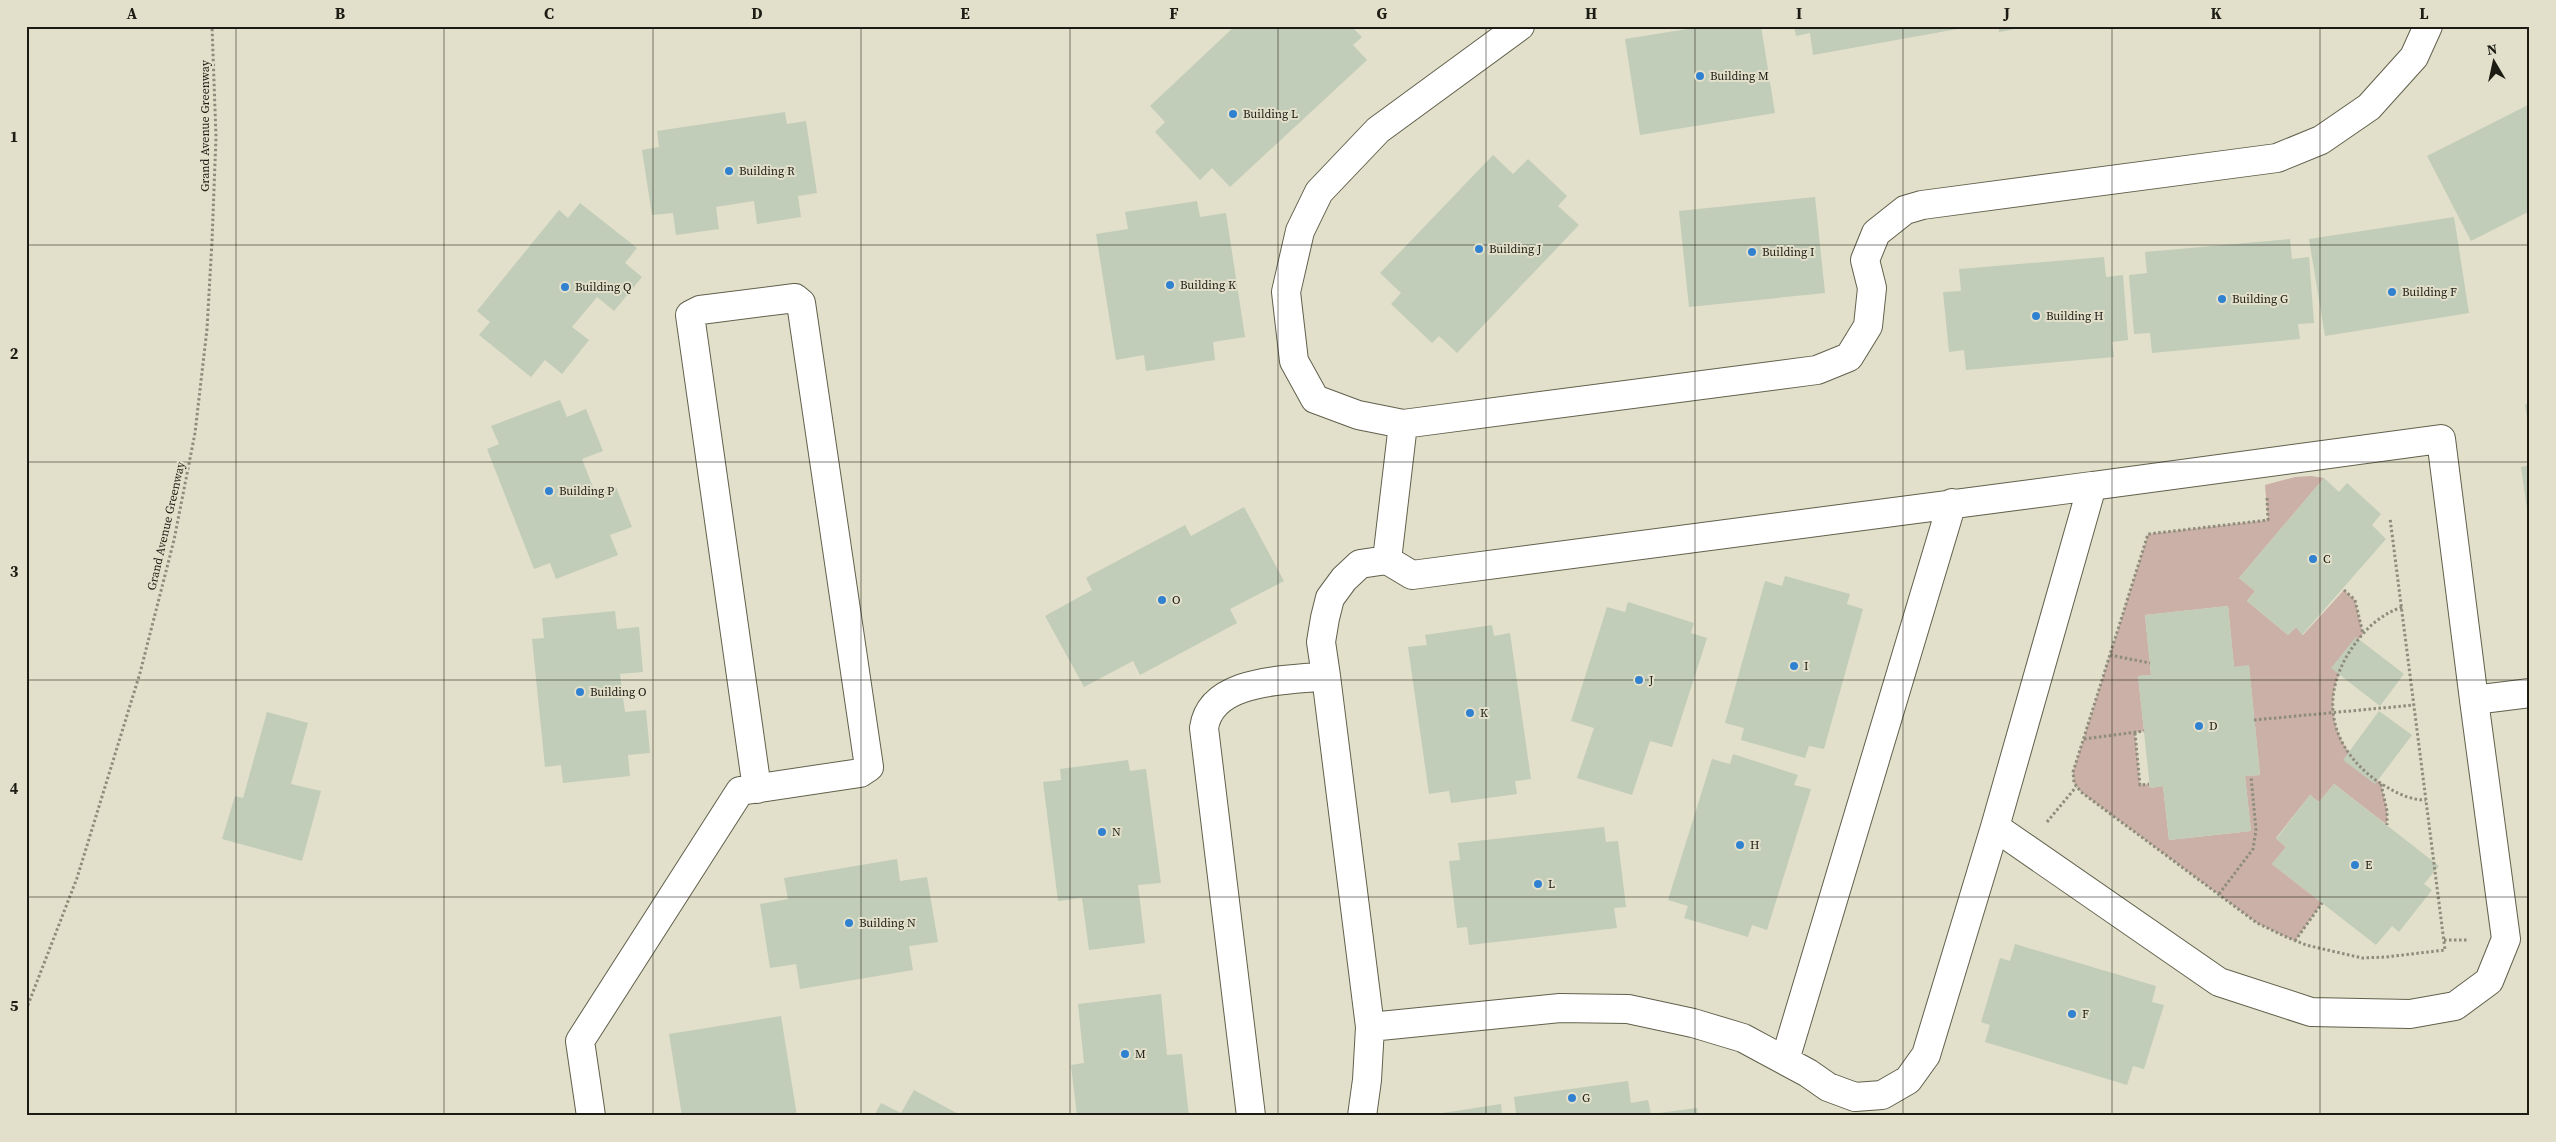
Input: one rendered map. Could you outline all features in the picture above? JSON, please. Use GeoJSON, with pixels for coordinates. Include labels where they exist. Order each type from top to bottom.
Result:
{"type":"FeatureCollection","features":[{"type":"Feature","properties":{"kind":"lane"},"geometry":{"type":"LineString","coordinates":[[1520,26],[1378,130],[1319,192],[1300,231],[1286,292],[1294,361],[1315,399],[1358,415],[1403,424],[1817,370],[1849,357],[1868,326],[1872,288],[1865,260],[1876,232],[1905,210],[1922,205],[2277,158],[2321,140],[2369,107],[2414,57],[2428,26]]}},
{"type":"Feature","properties":{"kind":"lane"},"geometry":{"type":"LineString","coordinates":[[591,1116],[580,1041],[740,791],[860,773],[870,767],[801,307],[799,299],[795,298],[700,310],[690,315],[757,788]]}},
{"type":"Feature","properties":{"kind":"lane"},"geometry":{"type":"LineString","coordinates":[[1387,560],[1403,424]]}},
{"type":"Feature","properties":{"kind":"lane"},"geometry":{"type":"LineString","coordinates":[[1362,1116],[1367,1080],[1370,1028],[1322,642],[1330,598],[1344,579],[1360,564],[1387,560],[1412,575],[2440,439],[2506,939],[2489,981],[2455,1006],[2410,1014],[2311,1012],[2219,982],[1995,827]]}},
{"type":"Feature","properties":{"kind":"lane"},"geometry":{"type":"LineString","coordinates":[[1370,1028],[1560,1008],[1628,1009],[1693,1023],[1743,1038],[1785,1060],[1828,1087],[1855,1097],[1882,1095],[1908,1080],[1926,1055],[1995,827],[2092,486]]}},
{"type":"Feature","properties":{"kind":"lane"},"geometry":{"type":"LineString","coordinates":[[1785,1060],[1952,503]]}},
{"type":"Feature","properties":{"kind":"lane"},"geometry":{"type":"LineString","coordinates":[[1251,1116],[1204,728],[1216,701],[1243,687],[1326,676]]}},
{"type":"Feature","properties":{"kind":"lane"},"geometry":{"type":"LineString","coordinates":[[2474,700],[2530,693]]}},
{"type":"Feature","properties":{"kind":"path","name":"Grand Avenue Greenway"},"geometry":{"type":"LineString","coordinates":[[26,1010],[77,878],[140,673],[174,540],[195,433],[207,329],[212,240],[216,137],[212,26]]}},
{"type":"Feature","properties":{"kind":"path"},"geometry":{"type":"LineString","coordinates":[[2262,463],[2268,520],[2148,534],[2074,772],[2076,787],[2257,923],[2295,940],[2362,958],[2445,950],[2390,518]]}},
{"type":"Feature","properties":{"kind":"path"},"geometry":{"type":"LineString","coordinates":[[2344,590],[2355,600],[2363,634]]}},
{"type":"Feature","properties":{"kind":"path"},"geometry":{"type":"LineString","coordinates":[[2402,607],[2382,616],[2363,634],[2345,660],[2335,679],[2332,693],[2334,712],[2337,732],[2343,747],[2354,762],[2381,783],[2404,796],[2426,800]]}},
{"type":"Feature","properties":{"kind":"path"},"geometry":{"type":"LineString","coordinates":[[2110,655],[2150,663]]}},
{"type":"Feature","properties":{"kind":"path"},"geometry":{"type":"LineString","coordinates":[[2254,720],[2414,705]]}},
{"type":"Feature","properties":{"kind":"path"},"geometry":{"type":"LineString","coordinates":[[2084,739],[2144,731]]}},
{"type":"Feature","properties":{"kind":"path"},"geometry":{"type":"LineString","coordinates":[[2135,733],[2140,785],[2149,784]]}},
{"type":"Feature","properties":{"kind":"path"},"geometry":{"type":"LineString","coordinates":[[2219,894],[2254,849],[2256,830],[2251,776]]}},
{"type":"Feature","properties":{"kind":"path"},"geometry":{"type":"LineString","coordinates":[[2381,783],[2387,811],[2387,825]]}},
{"type":"Feature","properties":{"kind":"path"},"geometry":{"type":"LineString","coordinates":[[2025,847],[2076,787]]}},
{"type":"Feature","properties":{"kind":"path"},"geometry":{"type":"LineString","coordinates":[[2295,940],[2322,903]]}},
{"type":"Feature","properties":{"kind":"shaded area"},"geometry":{"type":"Polygon","coordinates":[[[2311,476],[2324,478],[2239,578],[2255,591],[2247,601],[2288,635],[2296,627],[2303,635],[2344,590],[2355,600],[2363,634],[2348,654],[2339,674],[2334,694],[2333,713],[2338,732],[2347,750],[2362,767],[2381,783],[2387,811],[2387,825],[2334,784],[2319,802],[2310,795],[2276,838],[2286,847],[2272,864],[2322,903],[2295,941],[2257,923],[2081,792],[2074,783],[2073,772],[2148,534],[2268,520],[2265,485],[2295,477],[2311,476]],[[2228,606],[2145,615],[2151,675],[2138,676],[2144,731],[2135,733],[2140,785],[2149,784],[2150,788],[2163,786],[2169,840],[2251,831],[2245,776],[2260,775],[2249,666],[2234,667],[2228,606]]]}},
{"type":"Feature","properties":{"kind":"building","name":"Building L"},"geometry":{"type":"Polygon","coordinates":[[[1235,26],[1351,26],[1362,37],[1353,45],[1367,60],[1230,187],[1212,168],[1200,180],[1155,132],[1165,122],[1150,106],[1235,26]]]}},
{"type":"Feature","properties":{"kind":"building","name":"Building M"},"geometry":{"type":"Polygon","coordinates":[[[1706,26],[1761,26],[1775,113],[1640,135],[1625,39],[1706,26]]]}},
{"type":"Feature","properties":{"kind":"building"},"geometry":{"type":"Polygon","coordinates":[[[1794,26],[1963,26],[1963,28],[1813,55],[1810,33],[1796,36],[1794,26]]]}},
{"type":"Feature","properties":{"kind":"building"},"geometry":{"type":"Polygon","coordinates":[[[1999,26],[2025,26],[2025,27],[1999,32],[1999,26]]]}},
{"type":"Feature","properties":{"kind":"building"},"geometry":{"type":"Polygon","coordinates":[[[2530,104],[2530,211],[2471,241],[2427,156],[2530,104]]]}},
{"type":"Feature","properties":{"kind":"building","name":"Building R"},"geometry":{"type":"Polygon","coordinates":[[[785,112],[787,124],[806,121],[817,193],[798,196],[801,217],[757,224],[754,201],[716,207],[719,229],[676,235],[673,213],[652,215],[642,150],[659,147],[657,131],[785,112]]]}},
{"type":"Feature","properties":{"kind":"building","name":"Building J"},"geometry":{"type":"Polygon","coordinates":[[[1493,155],[1513,174],[1528,159],[1567,196],[1558,206],[1579,225],[1457,353],[1439,336],[1432,343],[1391,304],[1401,293],[1380,273],[1493,155]]]}},
{"type":"Feature","properties":{"kind":"building","name":"Building I"},"geometry":{"type":"Polygon","coordinates":[[[1815,197],[1825,293],[1689,307],[1679,211],[1815,197]]]}},
{"type":"Feature","properties":{"kind":"building","name":"Building K"},"geometry":{"type":"Polygon","coordinates":[[[1197,201],[1200,217],[1226,213],[1245,337],[1213,342],[1215,360],[1146,371],[1144,355],[1116,360],[1096,234],[1128,229],[1125,212],[1197,201]]]}},
{"type":"Feature","properties":{"kind":"building","name":"Building Q"},"geometry":{"type":"Polygon","coordinates":[[[580,203],[637,248],[625,263],[642,277],[614,311],[597,297],[572,327],[589,340],[562,374],[545,360],[531,377],[479,335],[490,322],[477,311],[559,210],[568,218],[580,203]]]}},
{"type":"Feature","properties":{"kind":"building","name":"Building F"},"geometry":{"type":"Polygon","coordinates":[[[2454,217],[2469,313],[2325,336],[2309,239],[2454,217]]]}},
{"type":"Feature","properties":{"kind":"building","name":"Building G"},"geometry":{"type":"Polygon","coordinates":[[[2290,239],[2292,259],[2309,257],[2314,323],[2298,324],[2300,339],[2152,353],[2150,333],[2134,334],[2129,275],[2147,273],[2145,252],[2290,239]]]}},
{"type":"Feature","properties":{"kind":"building","name":"Building H"},"geometry":{"type":"Polygon","coordinates":[[[2104,257],[2106,277],[2123,275],[2128,340],[2112,342],[2114,357],[1966,370],[1964,350],[1949,352],[1943,292],[1961,291],[1959,269],[2104,257]]]}},
{"type":"Feature","properties":{"kind":"building","name":"Building P"},"geometry":{"type":"Polygon","coordinates":[[[560,400],[567,417],[586,409],[603,451],[582,459],[596,495],[616,487],[632,527],[610,535],[618,555],[556,579],[550,563],[534,569],[487,449],[499,444],[491,426],[560,400]]]}},
{"type":"Feature","properties":{"kind":"building"},"geometry":{"type":"Polygon","coordinates":[[[2525,404],[2530,404],[2530,432],[2529,432],[2525,404]]]}},
{"type":"Feature","properties":{"kind":"building"},"geometry":{"type":"Polygon","coordinates":[[[2530,465],[2530,523],[2529,523],[2521,467],[2530,465]]]}},
{"type":"Feature","properties":{"kind":"building","name":"C"},"geometry":{"type":"Polygon","coordinates":[[[2324,478],[2339,492],[2347,483],[2381,514],[2372,525],[2386,539],[2302,635],[2296,627],[2288,635],[2247,601],[2255,591],[2239,578],[2324,478]]]}},
{"type":"Feature","properties":{"kind":"building","name":"O"},"geometry":{"type":"Polygon","coordinates":[[[1244,507],[1284,581],[1230,609],[1237,623],[1140,675],[1133,661],[1084,687],[1045,616],[1092,590],[1086,578],[1089,576],[1185,525],[1191,536],[1244,507]]]}},
{"type":"Feature","properties":{"kind":"building","name":"I"},"geometry":{"type":"Polygon","coordinates":[[[1785,576],[1850,594],[1847,604],[1863,609],[1824,749],[1809,746],[1805,758],[1741,740],[1744,728],[1725,723],[1765,581],[1782,586],[1785,576]]]}},
{"type":"Feature","properties":{"kind":"building","name":"J"},"geometry":{"type":"Polygon","coordinates":[[[1628,602],[1694,623],[1691,633],[1707,638],[1672,747],[1650,741],[1632,795],[1577,778],[1594,728],[1571,721],[1607,607],[1625,612],[1628,602]]]}},
{"type":"Feature","properties":{"kind":"building","name":"D"},"geometry":{"type":"Polygon","coordinates":[[[2228,606],[2234,667],[2249,665],[2260,775],[2245,776],[2251,831],[2169,840],[2163,786],[2150,788],[2138,676],[2151,675],[2145,615],[2228,606]]]}},
{"type":"Feature","properties":{"kind":"building","name":"Building O"},"geometry":{"type":"Polygon","coordinates":[[[615,611],[617,629],[639,627],[643,672],[620,674],[625,712],[646,710],[650,753],[628,755],[630,776],[563,783],[561,765],[545,767],[532,639],[544,638],[542,618],[615,611]]]}},
{"type":"Feature","properties":{"kind":"building","name":"K"},"geometry":{"type":"Polygon","coordinates":[[[1492,625],[1494,636],[1510,633],[1531,779],[1515,781],[1517,794],[1451,803],[1449,791],[1429,794],[1408,647],[1427,645],[1425,635],[1492,625]]]}},
{"type":"Feature","properties":{"kind":"building"},"geometry":{"type":"Polygon","coordinates":[[[2356,637],[2404,674],[2380,706],[2331,668],[2356,637]]]}},
{"type":"Feature","properties":{"kind":"building"},"geometry":{"type":"Polygon","coordinates":[[[2379,711],[2412,735],[2375,784],[2343,760],[2379,711]]]}},
{"type":"Feature","properties":{"kind":"building"},"geometry":{"type":"Polygon","coordinates":[[[267,712],[308,723],[291,784],[321,791],[302,861],[222,839],[235,796],[243,798],[267,712]]]}},
{"type":"Feature","properties":{"kind":"building","name":"H"},"geometry":{"type":"Polygon","coordinates":[[[1733,754],[1798,775],[1794,785],[1811,789],[1767,930],[1752,925],[1748,937],[1684,918],[1688,906],[1668,900],[1712,759],[1730,764],[1733,754]]]}},
{"type":"Feature","properties":{"kind":"building","name":"N"},"geometry":{"type":"Polygon","coordinates":[[[1128,760],[1130,771],[1146,769],[1161,883],[1138,885],[1145,943],[1089,950],[1082,898],[1058,901],[1043,782],[1061,780],[1060,769],[1128,760]]]}},
{"type":"Feature","properties":{"kind":"building","name":"E"},"geometry":{"type":"Polygon","coordinates":[[[2334,784],[2439,866],[2424,884],[2432,890],[2399,932],[2392,926],[2376,945],[2272,864],[2286,847],[2276,839],[2310,795],[2319,802],[2334,784]]]}},
{"type":"Feature","properties":{"kind":"building","name":"L"},"geometry":{"type":"Polygon","coordinates":[[[1604,827],[1606,842],[1618,841],[1626,907],[1614,908],[1617,928],[1469,945],[1467,927],[1457,928],[1449,861],[1460,860],[1458,843],[1604,827]]]}},
{"type":"Feature","properties":{"kind":"building","name":"Building N"},"geometry":{"type":"Polygon","coordinates":[[[897,859],[900,881],[927,877],[938,942],[909,946],[913,970],[800,989],[796,964],[770,968],[760,904],[788,899],[784,878],[897,859]]]}},
{"type":"Feature","properties":{"kind":"building","name":"F"},"geometry":{"type":"Polygon","coordinates":[[[2015,944],[2156,986],[2152,1002],[2164,1005],[2144,1069],[2133,1066],[2127,1085],[1985,1042],[1990,1025],[1981,1022],[2000,958],[2010,961],[2015,944]]]}},
{"type":"Feature","properties":{"kind":"building","name":"M"},"geometry":{"type":"Polygon","coordinates":[[[1161,994],[1167,1055],[1182,1054],[1189,1116],[1077,1116],[1071,1065],[1084,1063],[1078,1004],[1161,994]]]}},
{"type":"Feature","properties":{"kind":"building"},"geometry":{"type":"Polygon","coordinates":[[[781,1016],[797,1116],[682,1116],[669,1034],[781,1016]]]}},
{"type":"Feature","properties":{"kind":"building","name":"G"},"geometry":{"type":"Polygon","coordinates":[[[1628,1081],[1631,1103],[1648,1100],[1651,1114],[1697,1108],[1698,1116],[1423,1116],[1501,1104],[1502,1114],[1516,1113],[1514,1097],[1628,1081]]]}},
{"type":"Feature","properties":{"kind":"building"},"geometry":{"type":"Polygon","coordinates":[[[914,1090],[962,1116],[874,1116],[881,1103],[901,1113],[914,1090]]]}},
{"type":"Feature","properties":{"kind":"place","name":"Building M"},"geometry":{"type":"Point","coordinates":[1700,76]}},
{"type":"Feature","properties":{"kind":"place","name":"Building L"},"geometry":{"type":"Point","coordinates":[1233,114]}},
{"type":"Feature","properties":{"kind":"place","name":"Building R"},"geometry":{"type":"Point","coordinates":[729,171]}},
{"type":"Feature","properties":{"kind":"place","name":"Building J"},"geometry":{"type":"Point","coordinates":[1479,249]}},
{"type":"Feature","properties":{"kind":"place","name":"Building I"},"geometry":{"type":"Point","coordinates":[1752,252]}},
{"type":"Feature","properties":{"kind":"place","name":"Building K"},"geometry":{"type":"Point","coordinates":[1170,285]}},
{"type":"Feature","properties":{"kind":"place","name":"Building Q"},"geometry":{"type":"Point","coordinates":[565,287]}},
{"type":"Feature","properties":{"kind":"place","name":"Building F"},"geometry":{"type":"Point","coordinates":[2392,292]}},
{"type":"Feature","properties":{"kind":"place","name":"Building G"},"geometry":{"type":"Point","coordinates":[2222,299]}},
{"type":"Feature","properties":{"kind":"place","name":"Building H"},"geometry":{"type":"Point","coordinates":[2036,316]}},
{"type":"Feature","properties":{"kind":"place","name":"Building P"},"geometry":{"type":"Point","coordinates":[549,491]}},
{"type":"Feature","properties":{"kind":"place","name":"C"},"geometry":{"type":"Point","coordinates":[2313,559]}},
{"type":"Feature","properties":{"kind":"place","name":"O"},"geometry":{"type":"Point","coordinates":[1162,600]}},
{"type":"Feature","properties":{"kind":"place","name":"I"},"geometry":{"type":"Point","coordinates":[1794,666]}},
{"type":"Feature","properties":{"kind":"place","name":"J"},"geometry":{"type":"Point","coordinates":[1639,680]}},
{"type":"Feature","properties":{"kind":"place","name":"Building O"},"geometry":{"type":"Point","coordinates":[580,692]}},
{"type":"Feature","properties":{"kind":"place","name":"K"},"geometry":{"type":"Point","coordinates":[1470,713]}},
{"type":"Feature","properties":{"kind":"place","name":"D"},"geometry":{"type":"Point","coordinates":[2199,726]}},
{"type":"Feature","properties":{"kind":"place","name":"N"},"geometry":{"type":"Point","coordinates":[1102,832]}},
{"type":"Feature","properties":{"kind":"place","name":"H"},"geometry":{"type":"Point","coordinates":[1740,845]}},
{"type":"Feature","properties":{"kind":"place","name":"E"},"geometry":{"type":"Point","coordinates":[2355,865]}},
{"type":"Feature","properties":{"kind":"place","name":"L"},"geometry":{"type":"Point","coordinates":[1538,884]}},
{"type":"Feature","properties":{"kind":"place","name":"Building N"},"geometry":{"type":"Point","coordinates":[849,923]}},
{"type":"Feature","properties":{"kind":"place","name":"F"},"geometry":{"type":"Point","coordinates":[2072,1014]}},
{"type":"Feature","properties":{"kind":"place","name":"M"},"geometry":{"type":"Point","coordinates":[1125,1054]}},
{"type":"Feature","properties":{"kind":"place","name":"G"},"geometry":{"type":"Point","coordinates":[1572,1098]}}]}
